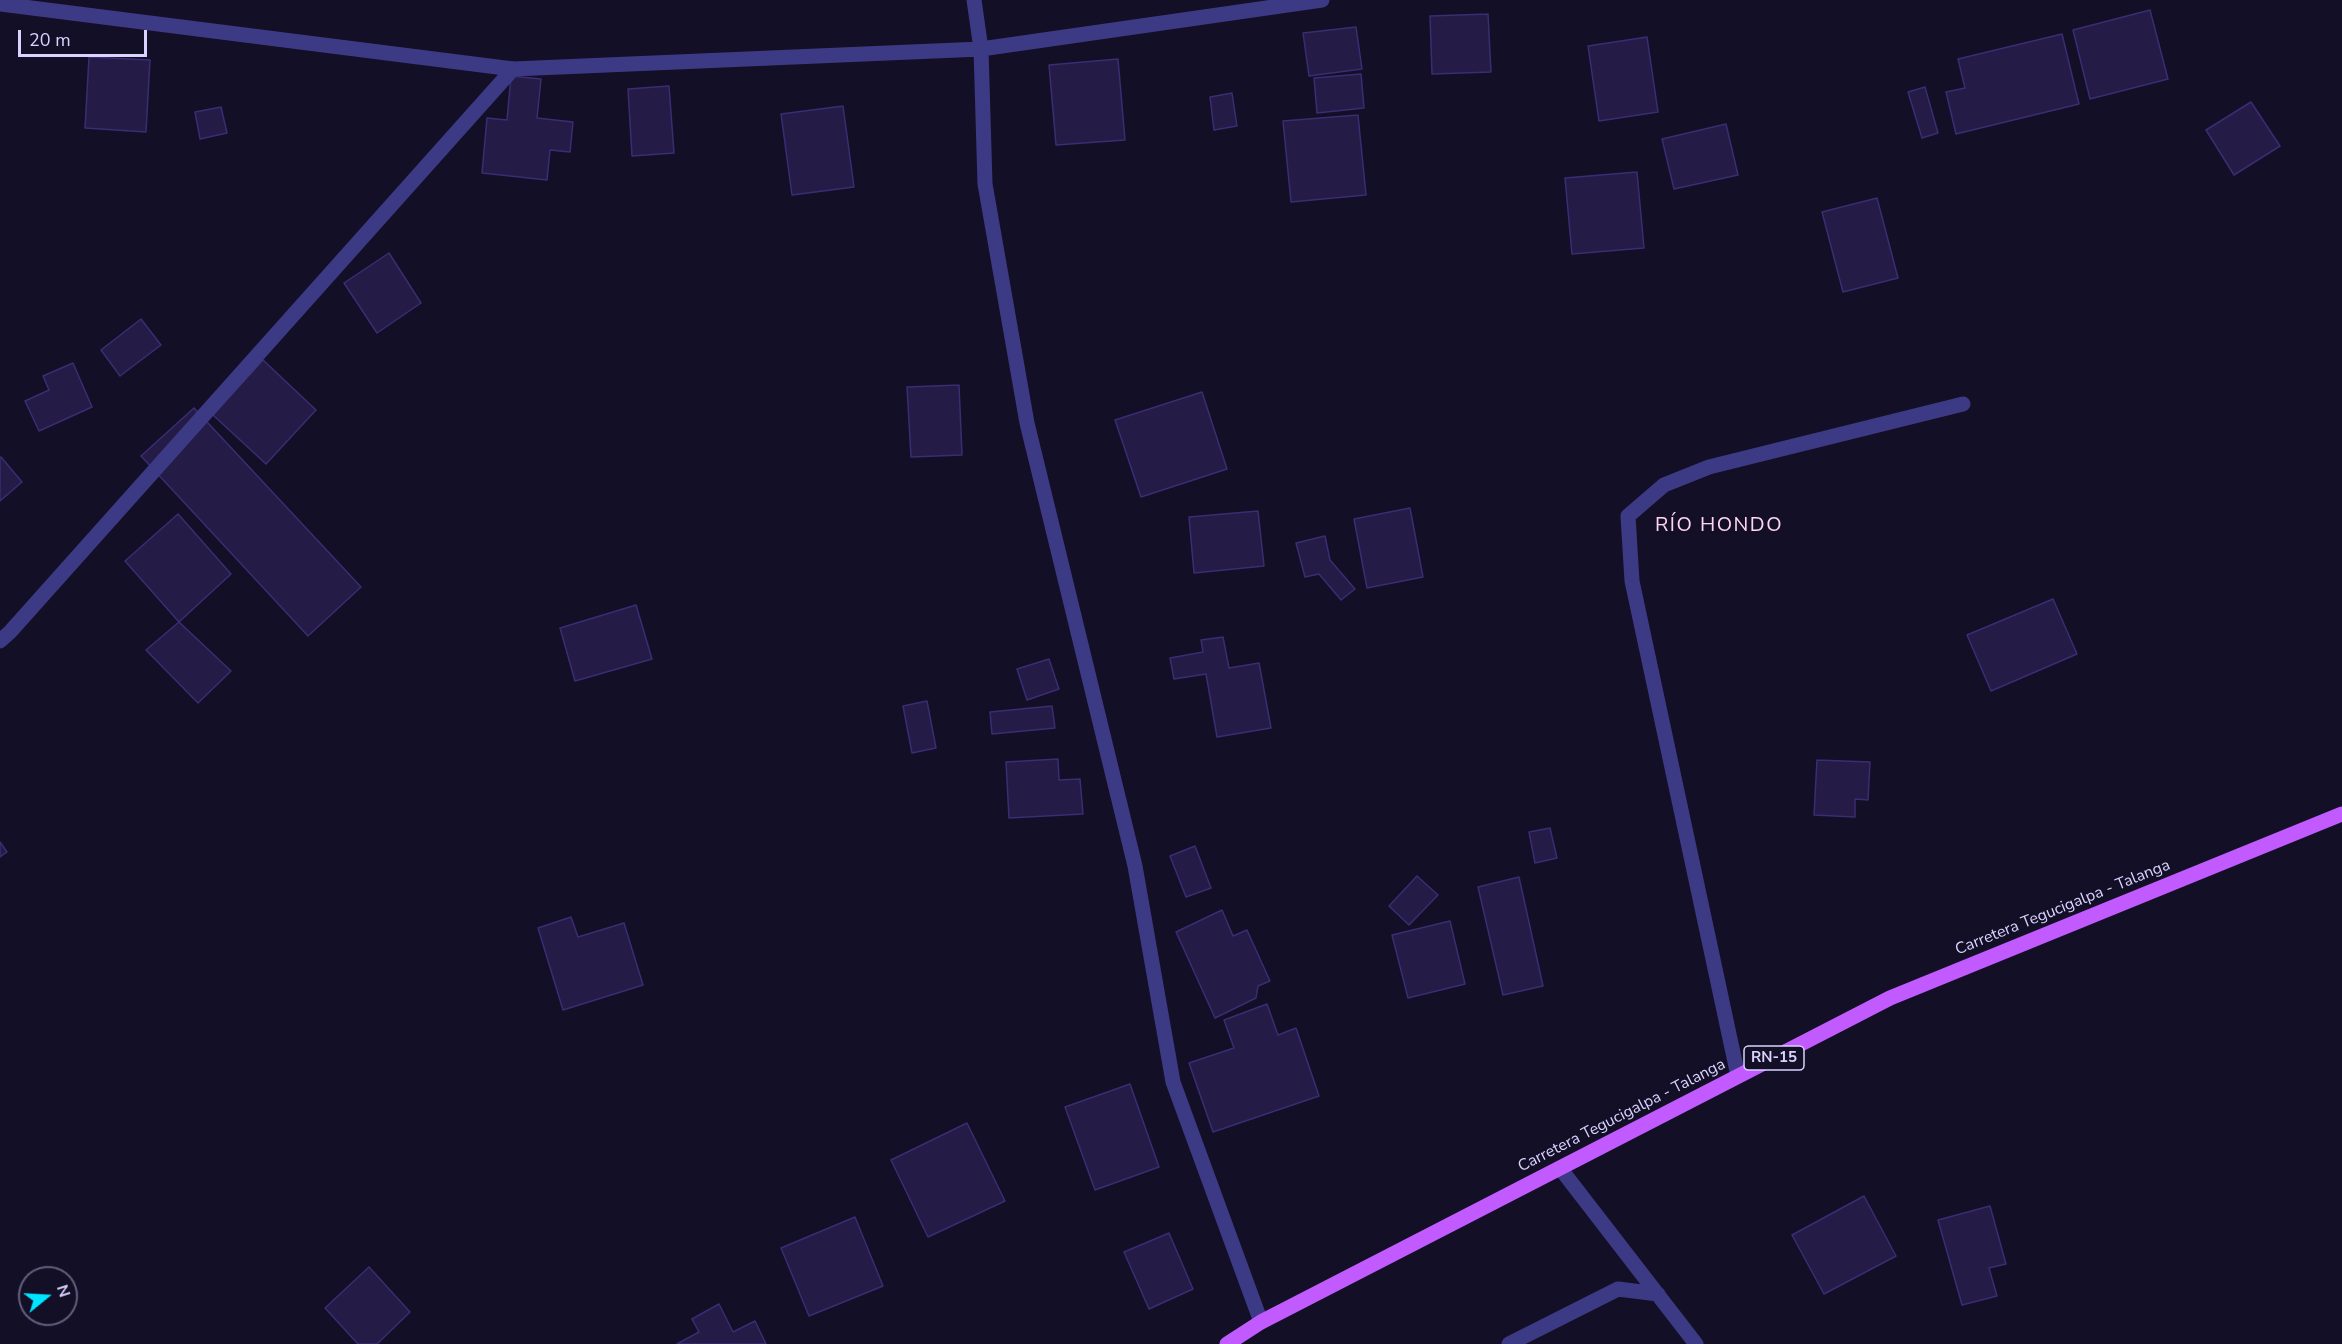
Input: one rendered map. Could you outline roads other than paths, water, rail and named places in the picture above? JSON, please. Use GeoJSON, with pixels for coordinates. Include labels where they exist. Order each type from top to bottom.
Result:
{"type":"FeatureCollection","features":[{"type":"Feature","properties":{"kind":"main road","name":"Carretera Tegucigalpa - Talanga"},"geometry":{"type":"LineString","coordinates":[[1227,1344],[1261,1322],[1890,998],[2342,814]]}},
{"type":"Feature","properties":{"kind":"street"},"geometry":{"type":"LineString","coordinates":[[974,0],[981,49],[985,184],[1027,423],[1135,866],[1173,1082],[1261,1322]]}},
{"type":"Feature","properties":{"kind":"street"},"geometry":{"type":"LineString","coordinates":[[0,4],[513,69],[981,49],[1322,0]]}},
{"type":"Feature","properties":{"kind":"street"},"geometry":{"type":"LineString","coordinates":[[0,641],[34,606],[513,69]]}},
{"type":"Feature","properties":{"kind":"street"},"geometry":{"type":"LineString","coordinates":[[1738,1076],[1632,581],[1628,516],[1664,485],[1709,467],[1963,404]]}},
{"type":"Feature","properties":{"kind":"street"},"geometry":{"type":"LineString","coordinates":[[1560,1168],[1696,1344]]}},
{"type":"Feature","properties":{"kind":"street"},"geometry":{"type":"LineString","coordinates":[[1509,1344],[1618,1289],[1658,1294]]}},
{"type":"Feature","properties":{"kind":"district","name":"RÍO HONDO"},"geometry":{"type":"Point","coordinates":[1719,526]}}]}
